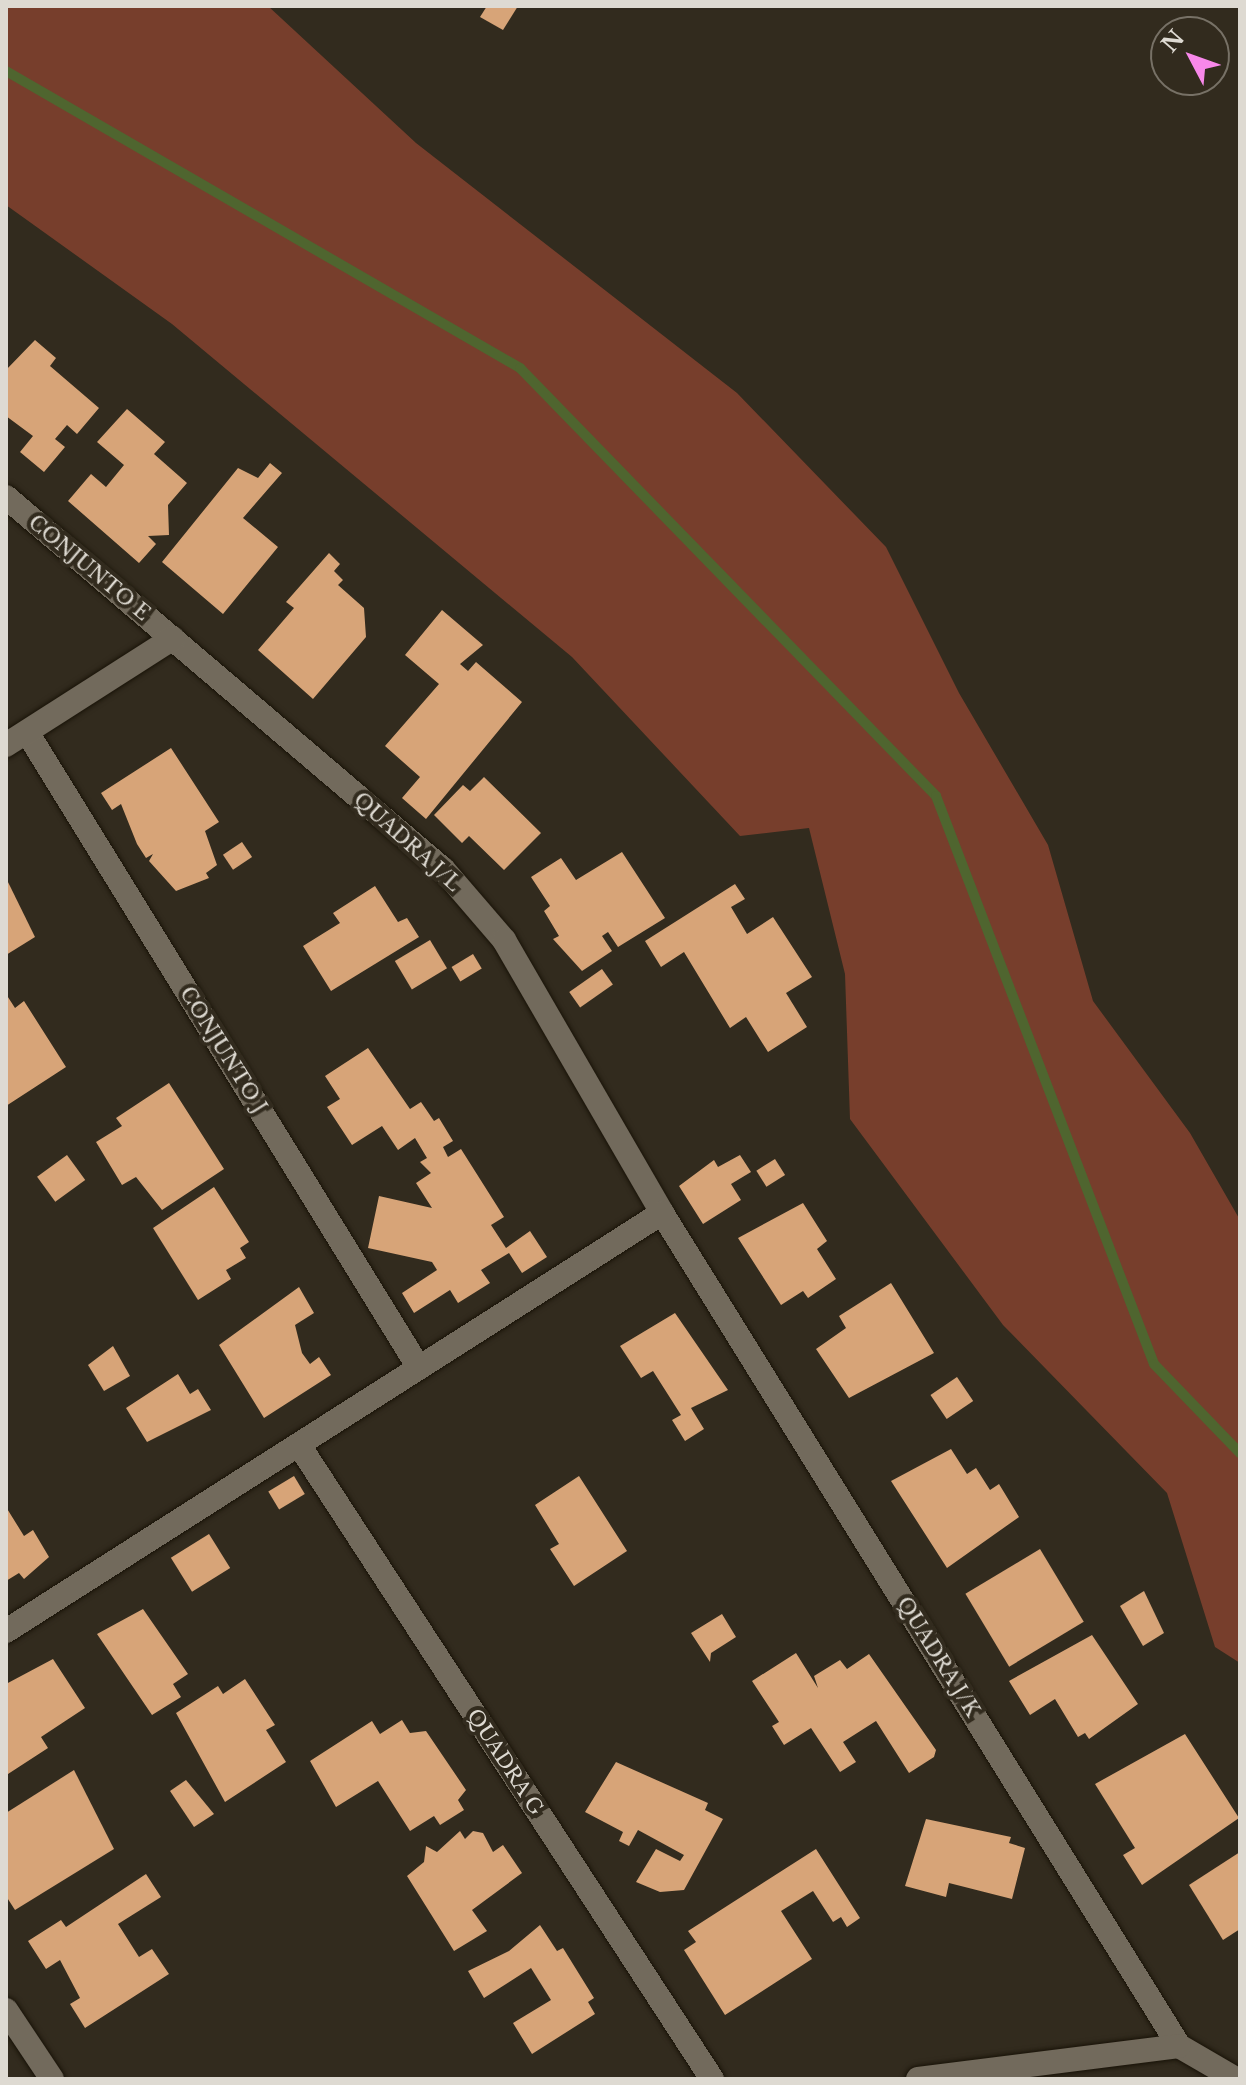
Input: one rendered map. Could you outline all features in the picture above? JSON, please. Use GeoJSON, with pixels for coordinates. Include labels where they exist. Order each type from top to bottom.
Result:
{"type":"FeatureCollection","features":[{"type":"Feature","properties":{"kind":"street","name":"CONJUNTO E"},"geometry":{"type":"LineString","coordinates":[[6,497],[173,638]]}},
{"type":"Feature","properties":{"kind":"street"},"geometry":{"type":"LineString","coordinates":[[6,745],[173,638]]}},
{"type":"Feature","properties":{"kind":"street","name":"QUADRA J/L"},"geometry":{"type":"LineString","coordinates":[[173,638],[443,869],[504,940],[662,1213]]}},
{"type":"Feature","properties":{"kind":"street","name":"CONJUNTO J"},"geometry":{"type":"LineString","coordinates":[[27,732],[419,1368]]}},
{"type":"Feature","properties":{"kind":"street"},"geometry":{"type":"LineString","coordinates":[[6,1631],[662,1213]]}},
{"type":"Feature","properties":{"kind":"street","name":"QUADRA J/K"},"geometry":{"type":"LineString","coordinates":[[662,1213],[1179,2046],[1236,2079]]}},
{"type":"Feature","properties":{"kind":"street","name":"QUADRA G"},"geometry":{"type":"LineString","coordinates":[[299,1445],[712,2079]]}},
{"type":"Feature","properties":{"kind":"street"},"geometry":{"type":"LineString","coordinates":[[6,2010],[52,2079]]}},
{"type":"Feature","properties":{"kind":"street"},"geometry":{"type":"LineString","coordinates":[[918,2079],[1179,2046]]}},
{"type":"Feature","properties":{"kind":"shaded area"},"geometry":{"type":"Polygon","coordinates":[[[6,6],[268,6],[416,143],[737,393],[886,547],[959,693],[1048,845],[1093,1001],[1190,1133],[1240,1220],[1240,1663],[1215,1647],[1167,1493],[1003,1325],[850,1119],[845,974],[809,828],[740,836],[572,657],[172,324],[6,205],[6,6]]]}},
{"type":"Feature","properties":{"kind":"building"},"geometry":{"type":"Polygon","coordinates":[[[487,6],[518,6],[503,30],[480,17],[487,6]]]}},
{"type":"Feature","properties":{"kind":"building"},"geometry":{"type":"Polygon","coordinates":[[[35,340],[56,358],[50,366],[99,408],[77,434],[67,425],[55,439],[65,447],[44,472],[20,452],[33,436],[6,416],[6,370],[35,340]]]}},
{"type":"Feature","properties":{"kind":"building"},"geometry":{"type":"Polygon","coordinates":[[[127,409],[165,442],[154,454],[187,483],[168,505],[169,535],[148,536],[156,544],[139,563],[68,501],[91,474],[106,487],[124,465],[97,442],[127,409]]]}},
{"type":"Feature","properties":{"kind":"building"},"geometry":{"type":"Polygon","coordinates":[[[270,463],[282,473],[243,518],[278,547],[223,614],[162,562],[238,468],[258,478],[270,463]]]}},
{"type":"Feature","properties":{"kind":"building"},"geometry":{"type":"Polygon","coordinates":[[[329,553],[340,564],[334,571],[343,580],[338,585],[364,608],[366,637],[313,699],[258,650],[294,608],[286,602],[329,553]]]}},
{"type":"Feature","properties":{"kind":"building"},"geometry":{"type":"Polygon","coordinates":[[[442,610],[483,645],[460,664],[468,671],[476,662],[522,702],[426,819],[402,798],[420,777],[385,746],[439,684],[405,655],[442,610]]]}},
{"type":"Feature","properties":{"kind":"building"},"geometry":{"type":"Polygon","coordinates":[[[171,748],[219,822],[205,831],[217,865],[206,873],[209,878],[176,891],[149,861],[153,854],[146,858],[137,844],[121,804],[112,810],[101,793],[171,748]]]}},
{"type":"Feature","properties":{"kind":"building"},"geometry":{"type":"Polygon","coordinates":[[[484,777],[541,833],[504,870],[469,836],[462,843],[434,815],[463,785],[470,791],[484,777]]]}},
{"type":"Feature","properties":{"kind":"building"},"geometry":{"type":"Polygon","coordinates":[[[242,842],[252,857],[233,870],[223,855],[242,842]]]}},
{"type":"Feature","properties":{"kind":"building"},"geometry":{"type":"Polygon","coordinates":[[[622,852],[665,918],[618,947],[608,932],[602,936],[612,951],[582,971],[553,939],[559,936],[544,911],[550,906],[531,877],[561,858],[576,880],[622,852]]]}},
{"type":"Feature","properties":{"kind":"building"},"geometry":{"type":"Polygon","coordinates":[[[6,878],[35,937],[6,955],[6,878]]]}},
{"type":"Feature","properties":{"kind":"building"},"geometry":{"type":"Polygon","coordinates":[[[735,884],[745,899],[731,907],[747,934],[773,917],[812,977],[786,993],[807,1027],[768,1052],[746,1017],[730,1028],[684,952],[661,967],[645,941],[735,884]]]}},
{"type":"Feature","properties":{"kind":"building"},"geometry":{"type":"Polygon","coordinates":[[[375,886],[398,922],[407,918],[419,937],[331,991],[303,946],[340,923],[333,913],[375,886]]]}},
{"type":"Feature","properties":{"kind":"building"},"geometry":{"type":"Polygon","coordinates":[[[430,940],[447,968],[412,989],[395,961],[430,940]]]}},
{"type":"Feature","properties":{"kind":"building"},"geometry":{"type":"Polygon","coordinates":[[[473,954],[482,969],[460,981],[452,967],[473,954]]]}},
{"type":"Feature","properties":{"kind":"building"},"geometry":{"type":"Polygon","coordinates":[[[602,969],[613,985],[580,1008],[569,992],[602,969]]]}},
{"type":"Feature","properties":{"kind":"building"},"geometry":{"type":"Polygon","coordinates":[[[6,994],[15,1008],[24,1001],[66,1067],[6,1106],[6,994]]]}},
{"type":"Feature","properties":{"kind":"building"},"geometry":{"type":"Polygon","coordinates":[[[368,1048],[410,1109],[421,1102],[434,1121],[439,1118],[453,1141],[443,1147],[448,1157],[461,1149],[504,1217],[491,1225],[506,1248],[530,1231],[547,1257],[522,1273],[509,1253],[481,1270],[490,1283],[458,1303],[450,1290],[414,1313],[402,1293],[437,1270],[432,1262],[368,1248],[379,1196],[432,1208],[416,1183],[431,1173],[420,1162],[427,1158],[415,1138],[398,1150],[382,1126],[352,1145],[327,1107],[340,1099],[325,1076],[368,1048]]]}},
{"type":"Feature","properties":{"kind":"building"},"geometry":{"type":"Polygon","coordinates":[[[169,1083],[224,1169],[162,1210],[136,1177],[122,1185],[96,1142],[122,1126],[116,1118],[169,1083]]]}},
{"type":"Feature","properties":{"kind":"building"},"geometry":{"type":"Polygon","coordinates":[[[67,1155],[85,1180],[55,1202],[37,1177],[67,1155]]]}},
{"type":"Feature","properties":{"kind":"building"},"geometry":{"type":"Polygon","coordinates":[[[740,1155],[751,1172],[731,1184],[741,1200],[703,1224],[679,1186],[714,1160],[718,1167],[740,1155]]]}},
{"type":"Feature","properties":{"kind":"building"},"geometry":{"type":"Polygon","coordinates":[[[775,1159],[785,1175],[766,1187],[756,1171],[775,1159]]]}},
{"type":"Feature","properties":{"kind":"building"},"geometry":{"type":"Polygon","coordinates":[[[214,1187],[249,1242],[240,1248],[246,1258],[226,1270],[231,1279],[198,1300],[153,1228],[214,1187]]]}},
{"type":"Feature","properties":{"kind":"building"},"geometry":{"type":"Polygon","coordinates":[[[803,1203],[827,1241],[817,1249],[836,1279],[808,1298],[803,1291],[781,1305],[738,1238],[803,1203]]]}},
{"type":"Feature","properties":{"kind":"building"},"geometry":{"type":"Polygon","coordinates":[[[891,1283],[934,1353],[849,1398],[816,1349],[846,1328],[839,1316],[891,1283]]]}},
{"type":"Feature","properties":{"kind":"building"},"geometry":{"type":"Polygon","coordinates":[[[299,1287],[314,1313],[295,1325],[302,1353],[310,1364],[319,1357],[331,1375],[264,1418],[219,1345],[299,1287]]]}},
{"type":"Feature","properties":{"kind":"building"},"geometry":{"type":"Polygon","coordinates":[[[675,1313],[728,1390],[691,1408],[704,1429],[685,1441],[672,1420],[681,1415],[653,1371],[641,1378],[620,1346],[675,1313]]]}},
{"type":"Feature","properties":{"kind":"building"},"geometry":{"type":"Polygon","coordinates":[[[113,1346],[130,1376],[104,1391],[88,1365],[113,1346]]]}},
{"type":"Feature","properties":{"kind":"building"},"geometry":{"type":"Polygon","coordinates":[[[178,1374],[190,1394],[198,1389],[211,1410],[147,1442],[126,1408],[178,1374]]]}},
{"type":"Feature","properties":{"kind":"building"},"geometry":{"type":"Polygon","coordinates":[[[957,1377],[973,1401],[947,1419],[930,1395],[957,1377]]]}},
{"type":"Feature","properties":{"kind":"building"},"geometry":{"type":"Polygon","coordinates":[[[951,1449],[967,1474],[976,1468],[990,1490],[999,1484],[1019,1517],[947,1568],[891,1481],[951,1449]]]}},
{"type":"Feature","properties":{"kind":"building"},"geometry":{"type":"Polygon","coordinates":[[[294,1476],[305,1494],[279,1509],[268,1491],[294,1476]]]}},
{"type":"Feature","properties":{"kind":"building"},"geometry":{"type":"Polygon","coordinates":[[[579,1476],[627,1551],[574,1586],[550,1549],[559,1544],[535,1505],[579,1476]]]}},
{"type":"Feature","properties":{"kind":"building"},"geometry":{"type":"Polygon","coordinates":[[[6,1507],[24,1536],[33,1530],[49,1557],[24,1579],[19,1573],[6,1581],[6,1507]]]}},
{"type":"Feature","properties":{"kind":"building"},"geometry":{"type":"Polygon","coordinates":[[[209,1534],[230,1568],[192,1592],[171,1558],[209,1534]]]}},
{"type":"Feature","properties":{"kind":"building"},"geometry":{"type":"Polygon","coordinates":[[[1040,1549],[1084,1622],[1009,1667],[965,1594],[1040,1549]]]}},
{"type":"Feature","properties":{"kind":"building"},"geometry":{"type":"Polygon","coordinates":[[[1144,1591],[1164,1633],[1143,1646],[1120,1606],[1144,1591]]]}},
{"type":"Feature","properties":{"kind":"building"},"geometry":{"type":"Polygon","coordinates":[[[143,1609],[188,1674],[173,1684],[181,1697],[152,1715],[97,1634],[143,1609]]]}},
{"type":"Feature","properties":{"kind":"building"},"geometry":{"type":"Polygon","coordinates":[[[722,1614],[736,1637],[711,1653],[710,1662],[691,1633],[722,1614]]]}},
{"type":"Feature","properties":{"kind":"building"},"geometry":{"type":"Polygon","coordinates":[[[1092,1635],[1138,1704],[1089,1739],[1085,1733],[1078,1737],[1055,1699],[1030,1715],[1009,1681],[1092,1635]]]}},
{"type":"Feature","properties":{"kind":"building"},"geometry":{"type":"Polygon","coordinates":[[[796,1653],[818,1688],[814,1676],[840,1660],[847,1669],[869,1654],[936,1750],[934,1757],[909,1773],[876,1721],[843,1742],[856,1762],[840,1772],[811,1728],[784,1745],[772,1726],[779,1722],[752,1681],[796,1653]]]}},
{"type":"Feature","properties":{"kind":"building"},"geometry":{"type":"Polygon","coordinates":[[[53,1659],[85,1708],[41,1737],[48,1748],[8,1774],[6,1684],[53,1659]]]}},
{"type":"Feature","properties":{"kind":"building"},"geometry":{"type":"Polygon","coordinates":[[[245,1679],[275,1725],[266,1730],[286,1762],[225,1802],[176,1713],[218,1686],[223,1694],[245,1679]]]}},
{"type":"Feature","properties":{"kind":"building"},"geometry":{"type":"Polygon","coordinates":[[[402,1720],[410,1733],[426,1731],[466,1790],[458,1800],[464,1810],[440,1825],[434,1816],[410,1831],[378,1781],[336,1807],[310,1761],[372,1721],[380,1734],[402,1720]]]}},
{"type":"Feature","properties":{"kind":"building"},"geometry":{"type":"Polygon","coordinates":[[[1185,1734],[1239,1818],[1142,1885],[1123,1855],[1135,1848],[1095,1784],[1185,1734]]]}},
{"type":"Feature","properties":{"kind":"building"},"geometry":{"type":"Polygon","coordinates":[[[616,1762],[708,1803],[705,1810],[723,1819],[684,1890],[660,1892],[636,1882],[656,1849],[680,1861],[684,1855],[638,1830],[629,1846],[619,1841],[623,1832],[585,1812],[616,1762]]]}},
{"type":"Feature","properties":{"kind":"building"},"geometry":{"type":"Polygon","coordinates":[[[74,1770],[114,1849],[15,1910],[6,1896],[6,1813],[74,1770]]]}},
{"type":"Feature","properties":{"kind":"building"},"geometry":{"type":"Polygon","coordinates":[[[186,1780],[214,1814],[194,1827],[170,1791],[186,1780]]]}},
{"type":"Feature","properties":{"kind":"building"},"geometry":{"type":"Polygon","coordinates":[[[926,1819],[1011,1837],[1009,1843],[1025,1848],[1012,1899],[949,1883],[946,1897],[905,1886],[926,1819]]]}},
{"type":"Feature","properties":{"kind":"building"},"geometry":{"type":"Polygon","coordinates":[[[460,1831],[465,1839],[473,1831],[483,1833],[493,1852],[503,1845],[522,1873],[472,1910],[487,1931],[454,1951],[407,1876],[424,1862],[426,1846],[437,1852],[460,1831]]]}},
{"type":"Feature","properties":{"kind":"building"},"geometry":{"type":"Polygon","coordinates":[[[816,1849],[860,1918],[847,1927],[841,1917],[833,1922],[813,1891],[781,1911],[812,1959],[725,2015],[684,1950],[696,1942],[688,1931],[816,1849]]]}},
{"type":"Feature","properties":{"kind":"building"},"geometry":{"type":"Polygon","coordinates":[[[1240,1852],[1240,1929],[1223,1940],[1189,1885],[1240,1852]]]}},
{"type":"Feature","properties":{"kind":"building"},"geometry":{"type":"Polygon","coordinates":[[[146,1874],[161,1897],[118,1924],[139,1957],[152,1949],[169,1974],[85,2028],[70,2004],[80,1998],[60,1960],[46,1969],[28,1941],[61,1920],[66,1927],[146,1874]]]}},
{"type":"Feature","properties":{"kind":"building"},"geometry":{"type":"Polygon","coordinates":[[[540,1925],[557,1951],[563,1948],[594,1998],[588,2002],[595,2014],[532,2054],[513,2023],[551,2000],[531,1968],[484,1998],[468,1971],[509,1951],[540,1925]]]}},
{"type":"Feature","properties":{"kind":"waterway"},"geometry":{"type":"LineString","coordinates":[[6,71],[520,368],[936,796],[1154,1364],[1240,1453]]}}]}
